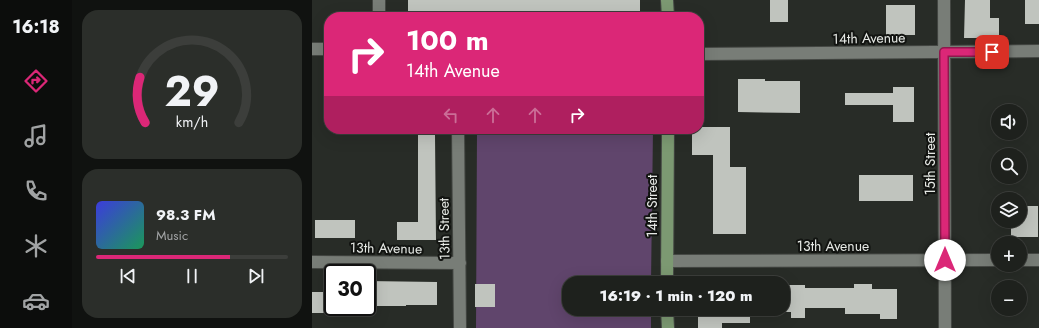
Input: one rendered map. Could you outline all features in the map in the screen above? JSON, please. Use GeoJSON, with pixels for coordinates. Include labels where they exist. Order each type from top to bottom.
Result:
{"type":"FeatureCollection","features":[{"type":"Feature","properties":{"kind":"main road"},"geometry":{"type":"LineString","coordinates":[[668,0],[668,12]]}},
{"type":"Feature","properties":{"kind":"main road","name":"14th Street"},"geometry":{"type":"LineString","coordinates":[[667,276],[668,134]]}},
{"type":"Feature","properties":{"kind":"main road"},"geometry":{"type":"LineString","coordinates":[[668,316],[668,328]]}},
{"type":"Feature","properties":{"kind":"street"},"geometry":{"type":"LineString","coordinates":[[379,0],[379,12]]}},
{"type":"Feature","properties":{"kind":"street","name":"15th Street"},"geometry":{"type":"LineString","coordinates":[[944,0],[945,328]]}},
{"type":"Feature","properties":{"kind":"street"},"geometry":{"type":"LineString","coordinates":[[312,49],[324,49]]}},
{"type":"Feature","properties":{"kind":"street","name":"14th Avenue"},"geometry":{"type":"LineString","coordinates":[[704,54],[1039,51]]}},
{"type":"Feature","properties":{"kind":"street","name":"13th Street"},"geometry":{"type":"LineString","coordinates":[[458,134],[460,328]]}},
{"type":"Feature","properties":{"kind":"street","name":"13th Avenue"},"geometry":{"type":"LineString","coordinates":[[667,261],[991,260]]}},
{"type":"Feature","properties":{"kind":"street"},"geometry":{"type":"LineString","coordinates":[[1027,260],[1039,260]]}},
{"type":"Feature","properties":{"kind":"street","name":"13th Avenue"},"geometry":{"type":"LineString","coordinates":[[312,262],[460,263]]}},
{"type":"Feature","properties":{"kind":"shaded area"},"geometry":{"type":"Polygon","coordinates":[[[477,134],[653,134],[651,276],[562,276],[562,316],[651,316],[651,328],[476,328],[477,134]]]}},
{"type":"Feature","properties":{"kind":"building"},"geometry":{"type":"Polygon","coordinates":[[[408,0],[640,0],[640,12],[408,12],[408,0]]]}},
{"type":"Feature","properties":{"kind":"building"},"geometry":{"type":"Polygon","coordinates":[[[770,0],[788,0],[788,22],[770,22],[770,0]]]}},
{"type":"Feature","properties":{"kind":"building"},"geometry":{"type":"Polygon","coordinates":[[[965,0],[990,0],[990,18],[999,18],[999,38],[964,38],[965,0]]]}},
{"type":"Feature","properties":{"kind":"building"},"geometry":{"type":"Polygon","coordinates":[[[1025,0],[1039,0],[1039,24],[1025,24],[1025,0]]]}},
{"type":"Feature","properties":{"kind":"building"},"geometry":{"type":"Polygon","coordinates":[[[886,5],[915,5],[915,35],[886,35],[886,5]]]}},
{"type":"Feature","properties":{"kind":"building"},"geometry":{"type":"Polygon","coordinates":[[[738,79],[800,81],[800,113],[738,112],[738,79]]]}},
{"type":"Feature","properties":{"kind":"building"},"geometry":{"type":"Polygon","coordinates":[[[893,87],[914,87],[914,122],[893,122],[893,105],[845,105],[845,93],[893,93],[893,87]]]}},
{"type":"Feature","properties":{"kind":"building"},"geometry":{"type":"Polygon","coordinates":[[[704,127],[730,127],[730,167],[746,167],[746,234],[713,234],[713,155],[692,155],[692,134],[704,134],[704,127]]]}},
{"type":"Feature","properties":{"kind":"building"},"geometry":{"type":"Polygon","coordinates":[[[418,135],[435,135],[436,240],[397,240],[397,222],[418,222],[418,135]]]}},
{"type":"Feature","properties":{"kind":"building"},"geometry":{"type":"Polygon","coordinates":[[[859,175],[913,175],[913,201],[859,201],[859,175]]]}},
{"type":"Feature","properties":{"kind":"building"},"geometry":{"type":"Polygon","coordinates":[[[1027,206],[1038,206],[1038,237],[1011,236],[1011,228],[1027,228],[1027,206]]]}},
{"type":"Feature","properties":{"kind":"building"},"geometry":{"type":"Polygon","coordinates":[[[315,220],[355,220],[355,238],[315,238],[315,220]]]}},
{"type":"Feature","properties":{"kind":"building"},"geometry":{"type":"Polygon","coordinates":[[[376,281],[437,282],[437,305],[376,306],[376,281]]]}},
{"type":"Feature","properties":{"kind":"building"},"geometry":{"type":"Polygon","coordinates":[[[475,284],[495,284],[495,307],[475,307],[475,284]]]}},
{"type":"Feature","properties":{"kind":"building"},"geometry":{"type":"Polygon","coordinates":[[[854,284],[872,284],[872,289],[897,289],[897,319],[880,319],[880,314],[845,314],[845,308],[805,308],[805,318],[791,318],[790,285],[805,285],[805,288],[854,288],[854,284]]]}},
{"type":"Feature","properties":{"kind":"building"},"geometry":{"type":"Polygon","coordinates":[[[312,292],[324,292],[324,313],[312,313],[312,292]]]}},
{"type":"Feature","properties":{"kind":"building"},"geometry":{"type":"Polygon","coordinates":[[[698,316],[750,316],[750,323],[722,323],[722,328],[698,328],[698,316]]]}},
{"type":"Feature","properties":{"kind":"route"},"geometry":{"type":"LineString","coordinates":[[945,260],[944,52],[992,52]]}}]}
